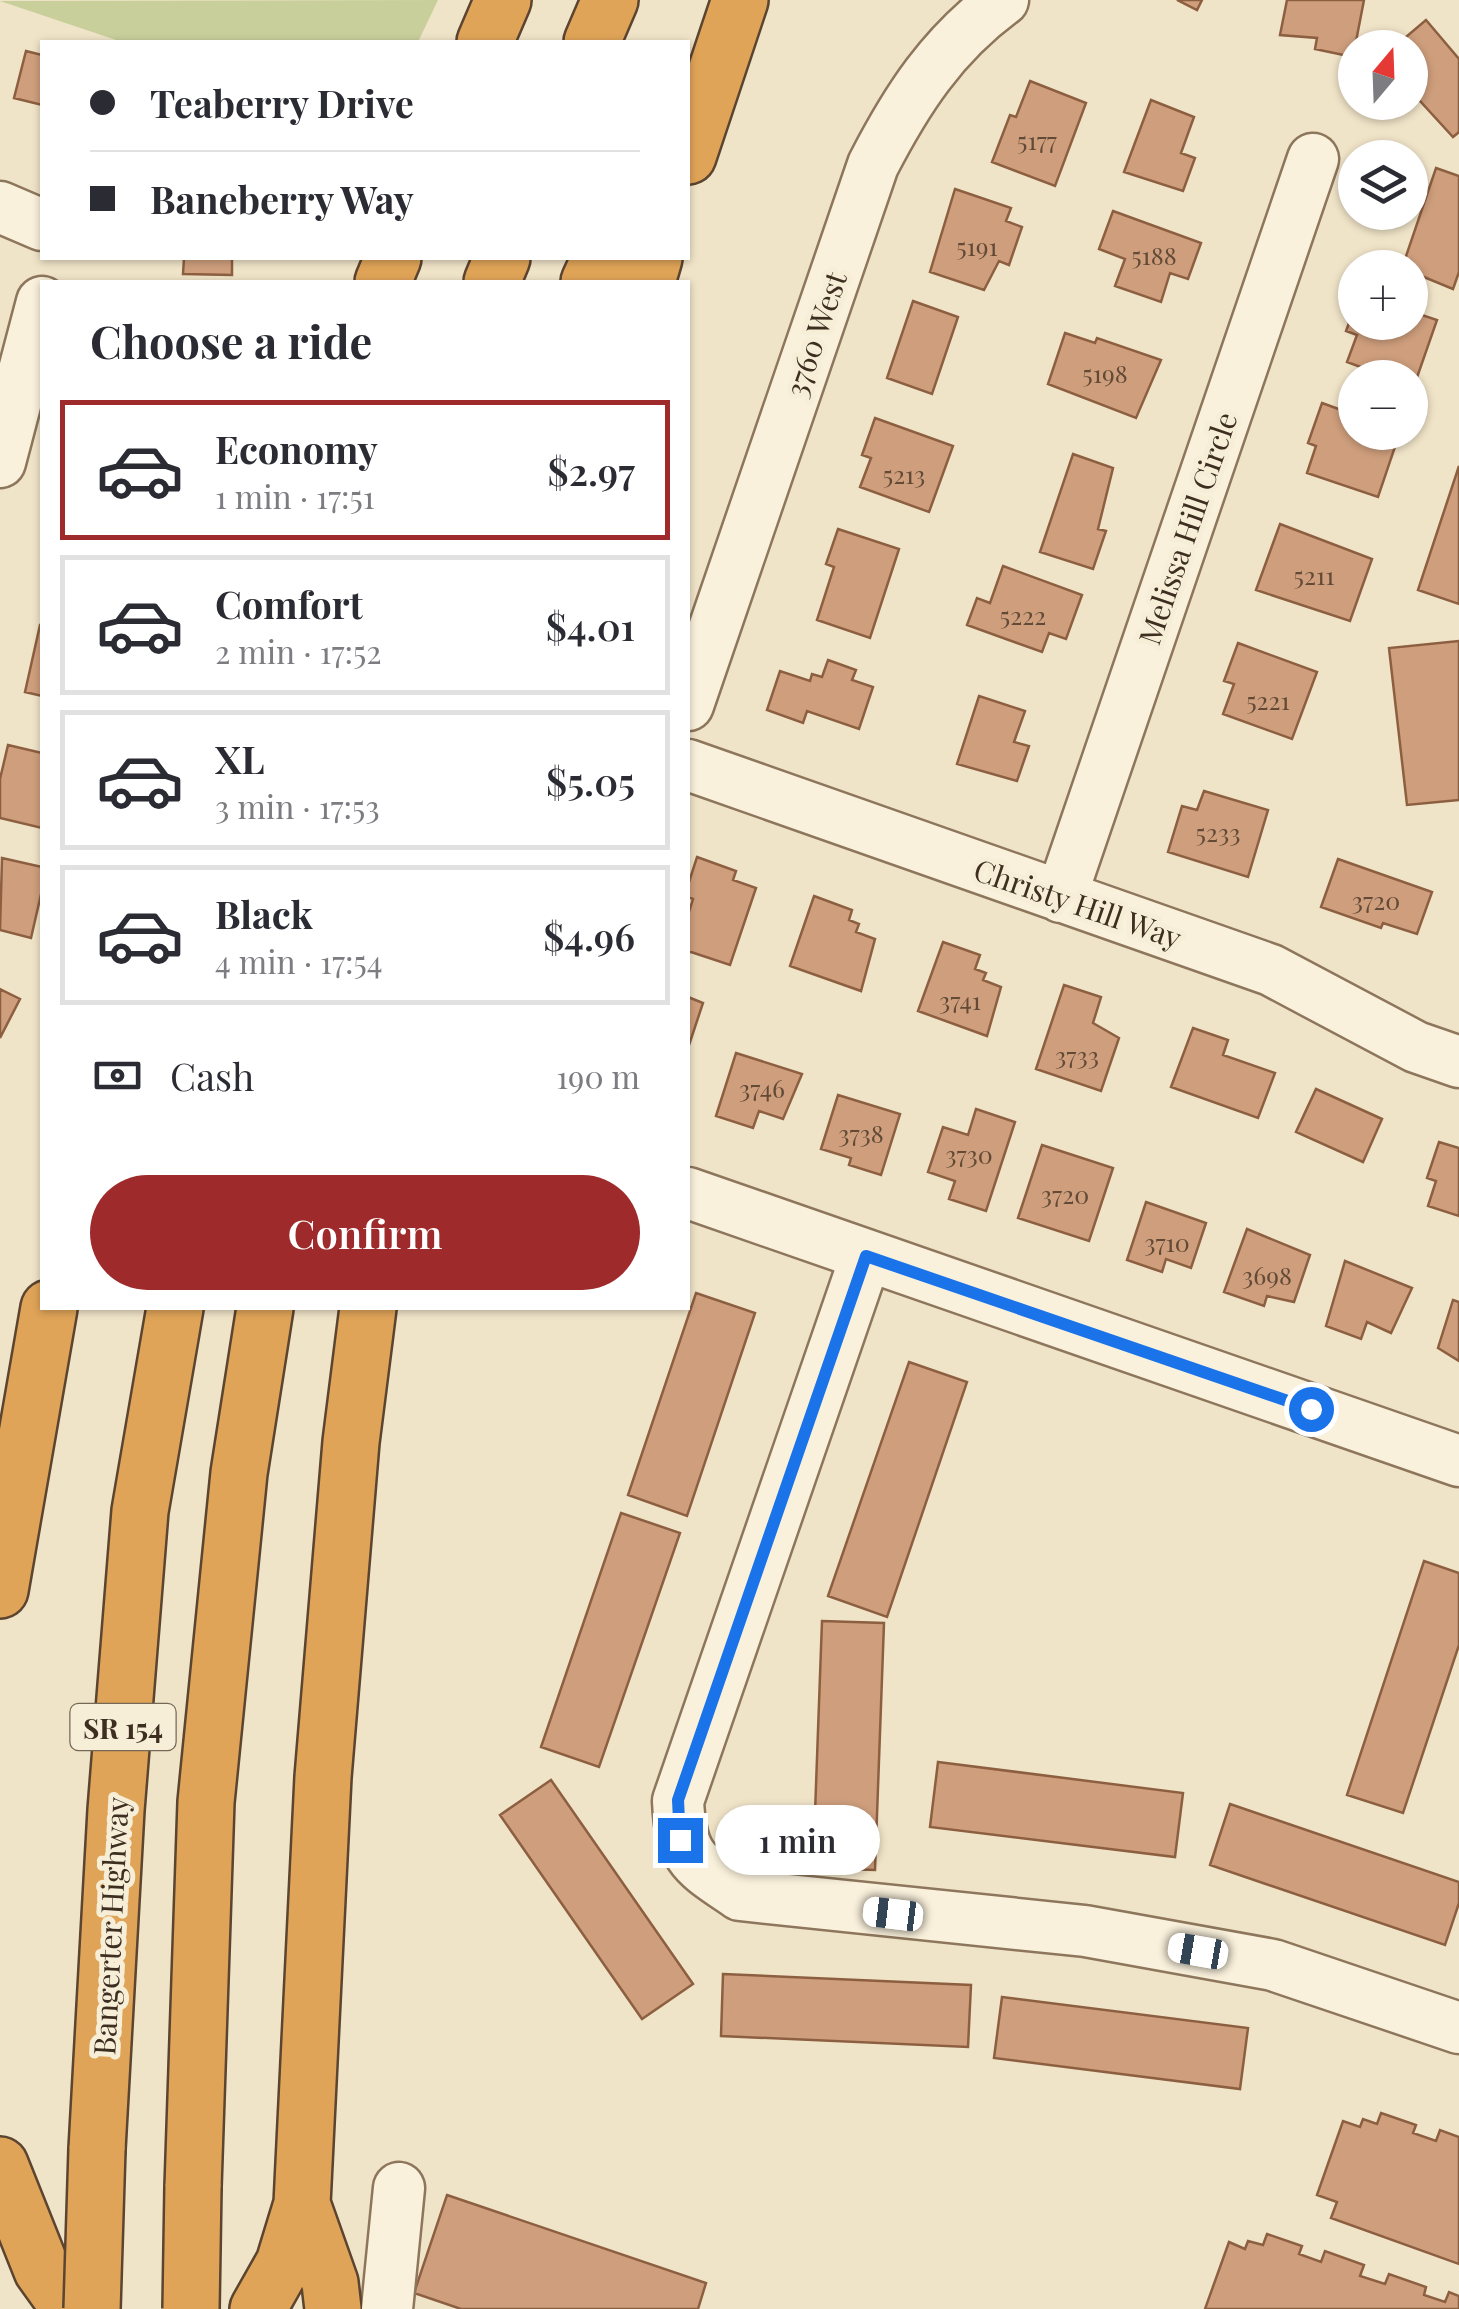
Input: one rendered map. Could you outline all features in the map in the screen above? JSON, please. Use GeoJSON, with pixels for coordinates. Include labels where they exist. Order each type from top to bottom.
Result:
{"type":"FeatureCollection","features":[{"type":"Feature","properties":{"kind":"highway"},"geometry":{"type":"LineString","coordinates":[[486,40],[503,0]]}},
{"type":"Feature","properties":{"kind":"highway"},"geometry":{"type":"LineString","coordinates":[[593,40],[610,0]]}},
{"type":"Feature","properties":{"kind":"highway"},"geometry":{"type":"LineString","coordinates":[[690,50],[711,0]]}},
{"type":"Feature","properties":{"kind":"highway"},"geometry":{"type":"LineString","coordinates":[[690,150],[740,0]]}},
{"type":"Feature","properties":{"kind":"highway"},"geometry":{"type":"LineString","coordinates":[[0,1590],[49,1310]]}},
{"type":"Feature","properties":{"kind":"highway","name":"Bangerter Highway"},"geometry":{"type":"LineString","coordinates":[[92,2309],[116,1810],[140,1511],[176,1310]]}},
{"type":"Feature","properties":{"kind":"highway","name":"SR 154"},"geometry":{"type":"LineString","coordinates":[[191,2309],[206,1802],[239,1473],[265,1310]]}},
{"type":"Feature","properties":{"kind":"highway"},"geometry":{"type":"LineString","coordinates":[[258,2309],[284,2262],[302,2204],[323,1777],[351,1442],[368,1310]]}},
{"type":"Feature","properties":{"kind":"highway"},"geometry":{"type":"LineString","coordinates":[[0,2165],[42,2270],[70,2309]]}},
{"type":"Feature","properties":{"kind":"highway"},"geometry":{"type":"LineString","coordinates":[[302,2204],[330,2282],[333,2309]]}},
{"type":"Feature","properties":{"kind":"street","name":"3760 West"},"geometry":{"type":"LineString","coordinates":[[690,698],[873,165],[908,97],[981,16],[1003,0]]}},
{"type":"Feature","properties":{"kind":"street","name":"Melissa Hill Circle"},"geometry":{"type":"LineString","coordinates":[[1061,897],[1312,158]]}},
{"type":"Feature","properties":{"kind":"street"},"geometry":{"type":"LineString","coordinates":[[0,207],[40,223]]}},
{"type":"Feature","properties":{"kind":"street"},"geometry":{"type":"LineString","coordinates":[[0,462],[40,310]]}},
{"type":"Feature","properties":{"kind":"street","name":"Christy Hill Way"},"geometry":{"type":"LineString","coordinates":[[690,766],[1271,970],[1416,1047],[1459,1062]]}},
{"type":"Feature","properties":{"kind":"street"},"geometry":{"type":"LineString","coordinates":[[690,1194],[1459,1460]]}},
{"type":"Feature","properties":{"kind":"street"},"geometry":{"type":"LineString","coordinates":[[866,1256],[678,1800],[680,1840],[703,1870],[740,1895],[1085,1931],[1273,1965],[1459,2028]]}},
{"type":"Feature","properties":{"kind":"street"},"geometry":{"type":"LineString","coordinates":[[387,2309],[399,2188]]}},
{"type":"Feature","properties":{"kind":"green space"},"geometry":{"type":"Polygon","coordinates":[[[438,0],[419,40],[116,40],[0,1],[438,0]]]}},
{"type":"Feature","properties":{"kind":"building"},"geometry":{"type":"Polygon","coordinates":[[[1177,0],[1202,0],[1197,10],[1177,0]]]}},
{"type":"Feature","properties":{"kind":"building"},"geometry":{"type":"Polygon","coordinates":[[[1287,0],[1364,0],[1358,30],[1338,30],[1338,54],[1315,49],[1317,38],[1280,35],[1287,0]]]}},
{"type":"Feature","properties":{"kind":"building"},"geometry":{"type":"Polygon","coordinates":[[[1426,20],[1459,59],[1459,132],[1453,137],[1428,110],[1428,30],[1414,30],[1426,20]]]}},
{"type":"Feature","properties":{"kind":"building"},"geometry":{"type":"Polygon","coordinates":[[[26,51],[40,54],[40,104],[14,98],[26,51]]]}},
{"type":"Feature","properties":{"kind":"building"},"geometry":{"type":"Polygon","coordinates":[[[1030,81],[1086,103],[1055,186],[992,162],[1010,115],[1016,117],[1030,81]]]}},
{"type":"Feature","properties":{"kind":"building"},"geometry":{"type":"Polygon","coordinates":[[[1151,100],[1194,117],[1181,153],[1195,158],[1183,191],[1124,172],[1151,100]]]}},
{"type":"Feature","properties":{"kind":"building"},"geometry":{"type":"Polygon","coordinates":[[[1436,168],[1459,176],[1459,272],[1453,289],[1428,279],[1428,250],[1408,250],[1415,230],[1428,230],[1428,192],[1436,168]]]}},
{"type":"Feature","properties":{"kind":"building"},"geometry":{"type":"Polygon","coordinates":[[[955,189],[1011,208],[1006,221],[1022,227],[1009,265],[999,261],[984,290],[930,272],[955,189]]]}},
{"type":"Feature","properties":{"kind":"building"},"geometry":{"type":"Polygon","coordinates":[[[1113,211],[1201,243],[1188,279],[1170,273],[1161,302],[1115,286],[1125,259],[1099,249],[1113,211]]]}},
{"type":"Feature","properties":{"kind":"building"},"geometry":{"type":"Polygon","coordinates":[[[184,260],[232,260],[232,275],[183,274],[184,260]]]}},
{"type":"Feature","properties":{"kind":"building"},"geometry":{"type":"Polygon","coordinates":[[[913,301],[958,317],[932,394],[887,378],[913,301]]]}},
{"type":"Feature","properties":{"kind":"building"},"geometry":{"type":"Polygon","coordinates":[[[1428,317],[1437,320],[1423,360],[1348,360],[1355,340],[1428,340],[1428,317]]]}},
{"type":"Feature","properties":{"kind":"building"},"geometry":{"type":"Polygon","coordinates":[[[1065,333],[1095,343],[1097,338],[1161,360],[1136,418],[1048,384],[1065,333]]]}},
{"type":"Feature","properties":{"kind":"building"},"geometry":{"type":"Polygon","coordinates":[[[1322,403],[1338,409],[1338,450],[1394,450],[1378,497],[1307,473],[1316,446],[1308,443],[1322,403]]]}},
{"type":"Feature","properties":{"kind":"building"},"geometry":{"type":"Polygon","coordinates":[[[875,418],[953,446],[929,512],[860,487],[871,458],[862,455],[875,418]]]}},
{"type":"Feature","properties":{"kind":"building"},"geometry":{"type":"Polygon","coordinates":[[[1073,454],[1113,468],[1098,529],[1106,531],[1093,569],[1040,552],[1073,454]]]}},
{"type":"Feature","properties":{"kind":"building"},"geometry":{"type":"Polygon","coordinates":[[[1459,466],[1459,604],[1418,590],[1459,466]]]}},
{"type":"Feature","properties":{"kind":"building"},"geometry":{"type":"Polygon","coordinates":[[[1280,524],[1372,559],[1350,621],[1256,590],[1280,524]]]}},
{"type":"Feature","properties":{"kind":"building"},"geometry":{"type":"Polygon","coordinates":[[[838,529],[899,549],[870,638],[817,620],[834,567],[826,564],[838,529]]]}},
{"type":"Feature","properties":{"kind":"building"},"geometry":{"type":"Polygon","coordinates":[[[1003,566],[1082,595],[1066,639],[1049,633],[1042,652],[967,625],[977,598],[990,603],[1003,566]]]}},
{"type":"Feature","properties":{"kind":"building"},"geometry":{"type":"Polygon","coordinates":[[[40,625],[40,696],[25,692],[40,625]]]}},
{"type":"Feature","properties":{"kind":"building"},"geometry":{"type":"Polygon","coordinates":[[[1459,641],[1459,800],[1407,805],[1389,648],[1459,641]]]}},
{"type":"Feature","properties":{"kind":"building"},"geometry":{"type":"Polygon","coordinates":[[[1238,643],[1317,672],[1292,739],[1223,714],[1234,684],[1224,681],[1238,643]]]}},
{"type":"Feature","properties":{"kind":"building"},"geometry":{"type":"Polygon","coordinates":[[[828,660],[856,670],[852,680],[873,687],[859,729],[807,711],[803,723],[767,710],[780,671],[810,681],[812,674],[822,677],[828,660]]]}},
{"type":"Feature","properties":{"kind":"building"},"geometry":{"type":"Polygon","coordinates":[[[979,696],[1025,711],[1014,742],[1029,746],[1017,781],[957,764],[979,696]]]}},
{"type":"Feature","properties":{"kind":"building"},"geometry":{"type":"Polygon","coordinates":[[[8,745],[40,753],[40,828],[0,818],[0,779],[8,745]]]}},
{"type":"Feature","properties":{"kind":"building"},"geometry":{"type":"Polygon","coordinates":[[[1204,791],[1268,810],[1248,877],[1168,852],[1182,806],[1197,810],[1204,791]]]}},
{"type":"Feature","properties":{"kind":"building"},"geometry":{"type":"Polygon","coordinates":[[[697,857],[736,871],[733,880],[756,888],[730,965],[690,952],[690,879],[697,857]]]}},
{"type":"Feature","properties":{"kind":"building"},"geometry":{"type":"Polygon","coordinates":[[[2,858],[40,867],[40,899],[31,938],[0,930],[2,858]]]}},
{"type":"Feature","properties":{"kind":"building"},"geometry":{"type":"Polygon","coordinates":[[[1338,859],[1432,892],[1417,934],[1383,923],[1381,928],[1321,907],[1338,859]]]}},
{"type":"Feature","properties":{"kind":"building"},"geometry":{"type":"Polygon","coordinates":[[[814,896],[852,910],[849,920],[859,924],[856,932],[875,939],[861,991],[790,966],[814,896]]]}},
{"type":"Feature","properties":{"kind":"building"},"geometry":{"type":"Polygon","coordinates":[[[943,942],[980,955],[975,969],[986,973],[983,980],[1001,987],[987,1036],[918,1011],[943,942]]]}},
{"type":"Feature","properties":{"kind":"building"},"geometry":{"type":"Polygon","coordinates":[[[1064,985],[1101,997],[1093,1023],[1119,1038],[1101,1091],[1036,1069],[1064,985]]]}},
{"type":"Feature","properties":{"kind":"building"},"geometry":{"type":"Polygon","coordinates":[[[0,989],[20,999],[0,1038],[0,989]]]}},
{"type":"Feature","properties":{"kind":"building"},"geometry":{"type":"Polygon","coordinates":[[[690,998],[703,1003],[690,1042],[690,998]]]}},
{"type":"Feature","properties":{"kind":"building"},"geometry":{"type":"Polygon","coordinates":[[[1193,1028],[1228,1040],[1223,1055],[1275,1073],[1258,1118],[1171,1087],[1193,1028]]]}},
{"type":"Feature","properties":{"kind":"building"},"geometry":{"type":"Polygon","coordinates":[[[736,1053],[802,1074],[783,1119],[759,1111],[753,1128],[716,1116],[736,1053]]]}},
{"type":"Feature","properties":{"kind":"building"},"geometry":{"type":"Polygon","coordinates":[[[1316,1089],[1382,1119],[1363,1162],[1296,1132],[1316,1089]]]}},
{"type":"Feature","properties":{"kind":"building"},"geometry":{"type":"Polygon","coordinates":[[[838,1095],[900,1114],[881,1175],[849,1165],[851,1158],[821,1149],[838,1095]]]}},
{"type":"Feature","properties":{"kind":"building"},"geometry":{"type":"Polygon","coordinates":[[[976,1109],[1015,1122],[986,1211],[949,1199],[955,1181],[928,1172],[943,1127],[968,1135],[976,1109]]]}},
{"type":"Feature","properties":{"kind":"building"},"geometry":{"type":"Polygon","coordinates":[[[1439,1142],[1459,1148],[1459,1216],[1428,1206],[1436,1181],[1427,1178],[1439,1142]]]}},
{"type":"Feature","properties":{"kind":"building"},"geometry":{"type":"Polygon","coordinates":[[[1042,1145],[1113,1168],[1089,1241],[1018,1218],[1042,1145]]]}},
{"type":"Feature","properties":{"kind":"building"},"geometry":{"type":"Polygon","coordinates":[[[1146,1202],[1206,1223],[1191,1268],[1166,1259],[1162,1272],[1127,1260],[1146,1202]]]}},
{"type":"Feature","properties":{"kind":"building"},"geometry":{"type":"Polygon","coordinates":[[[1247,1229],[1310,1255],[1294,1302],[1267,1296],[1264,1306],[1224,1292],[1247,1229]]]}},
{"type":"Feature","properties":{"kind":"building"},"geometry":{"type":"Polygon","coordinates":[[[1345,1261],[1412,1288],[1391,1333],[1367,1322],[1361,1339],[1326,1326],[1345,1261]]]}},
{"type":"Feature","properties":{"kind":"building"},"geometry":{"type":"Polygon","coordinates":[[[696,1293],[755,1313],[687,1516],[628,1495],[696,1293]]]}},
{"type":"Feature","properties":{"kind":"building"},"geometry":{"type":"Polygon","coordinates":[[[1453,1300],[1459,1302],[1459,1361],[1438,1348],[1453,1300]]]}},
{"type":"Feature","properties":{"kind":"building"},"geometry":{"type":"Polygon","coordinates":[[[909,1362],[967,1382],[887,1617],[828,1596],[909,1362]]]}},
{"type":"Feature","properties":{"kind":"building"},"geometry":{"type":"Polygon","coordinates":[[[621,1513],[680,1533],[599,1767],[541,1747],[621,1513]]]}},
{"type":"Feature","properties":{"kind":"building"},"geometry":{"type":"Polygon","coordinates":[[[1424,1561],[1459,1573],[1459,1645],[1403,1813],[1347,1795],[1424,1561]]]}},
{"type":"Feature","properties":{"kind":"building"},"geometry":{"type":"Polygon","coordinates":[[[822,1621],[884,1623],[875,1870],[813,1868],[822,1621]]]}},
{"type":"Feature","properties":{"kind":"building"},"geometry":{"type":"Polygon","coordinates":[[[938,1762],[1183,1793],[1175,1857],[930,1827],[938,1762]]]}},
{"type":"Feature","properties":{"kind":"building"},"geometry":{"type":"Polygon","coordinates":[[[551,1780],[693,1984],[642,2019],[500,1815],[551,1780]]]}},
{"type":"Feature","properties":{"kind":"building"},"geometry":{"type":"Polygon","coordinates":[[[1230,1804],[1459,1882],[1459,1903],[1445,1945],[1210,1865],[1230,1804]]]}},
{"type":"Feature","properties":{"kind":"building"},"geometry":{"type":"Polygon","coordinates":[[[723,1974],[971,1985],[968,2047],[721,2036],[723,1974]]]}},
{"type":"Feature","properties":{"kind":"building"},"geometry":{"type":"Polygon","coordinates":[[[1002,1997],[1248,2028],[1240,2089],[994,2058],[1002,1997]]]}},
{"type":"Feature","properties":{"kind":"building"},"geometry":{"type":"Polygon","coordinates":[[[1381,2113],[1416,2125],[1413,2133],[1436,2141],[1440,2130],[1459,2137],[1459,2264],[1331,2218],[1337,2202],[1317,2195],[1343,2121],[1360,2127],[1363,2119],[1377,2124],[1381,2113]]]}},
{"type":"Feature","properties":{"kind":"building"},"geometry":{"type":"Polygon","coordinates":[[[447,2195],[706,2283],[698,2309],[461,2309],[414,2293],[447,2195]]]}},
{"type":"Feature","properties":{"kind":"building"},"geometry":{"type":"Polygon","coordinates":[[[1267,2234],[1302,2246],[1299,2254],[1321,2262],[1325,2251],[1364,2265],[1360,2276],[1385,2284],[1389,2274],[1426,2287],[1424,2295],[1445,2302],[1449,2292],[1459,2296],[1459,2309],[1205,2309],[1229,2242],[1245,2249],[1248,2241],[1263,2245],[1267,2234]]]}},
{"type":"Feature","properties":{"kind":"route"},"geometry":{"type":"LineString","coordinates":[[680,1840],[678,1800],[866,1256],[1311,1409]]}}]}
